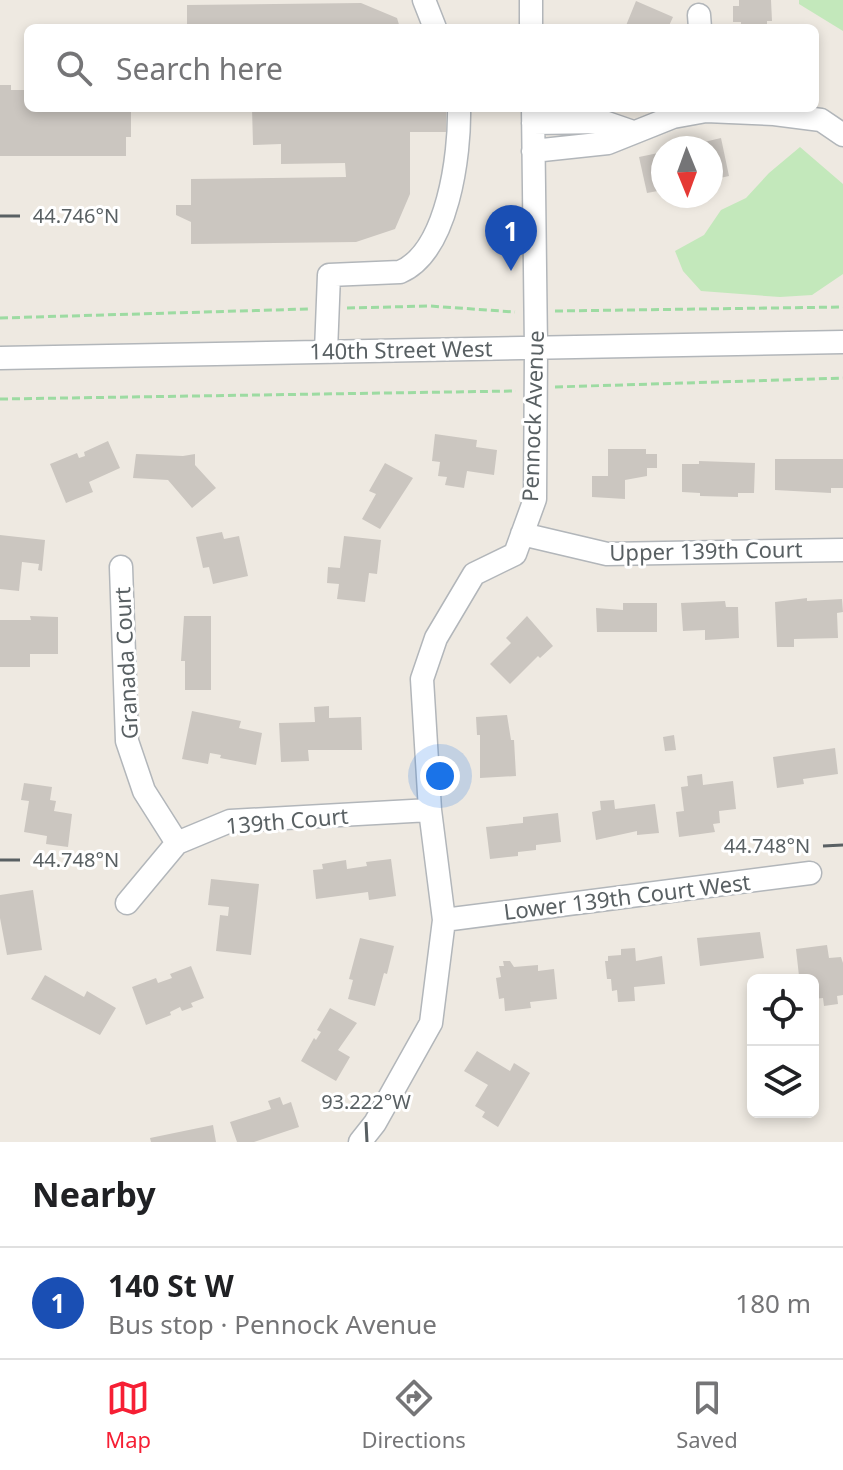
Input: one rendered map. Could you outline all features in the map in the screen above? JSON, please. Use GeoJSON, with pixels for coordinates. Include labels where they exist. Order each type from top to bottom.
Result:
{"type":"FeatureCollection","features":[{"type":"Feature","properties":{"kind":"street"},"geometry":{"type":"LineString","coordinates":[[424,0],[433,24]]}},
{"type":"Feature","properties":{"kind":"street"},"geometry":{"type":"LineString","coordinates":[[531,0],[531,24]]}},
{"type":"Feature","properties":{"kind":"street"},"geometry":{"type":"LineString","coordinates":[[326,351],[329,275],[400,272],[410,267],[426,247],[448,204],[459,112]]}},
{"type":"Feature","properties":{"kind":"street"},"geometry":{"type":"LineString","coordinates":[[738,112],[821,120],[843,135]]}},
{"type":"Feature","properties":{"kind":"street"},"geometry":{"type":"LineString","coordinates":[[533,151],[608,143],[663,114]]}},
{"type":"Feature","properties":{"kind":"street"},"geometry":{"type":"LineString","coordinates":[[533,115],[604,122],[633,132]]}},
{"type":"Feature","properties":{"kind":"street","name":"Pennock Avenue"},"geometry":{"type":"LineString","coordinates":[[360,1142],[375,1123],[431,1023],[444,920],[430,810],[422,679],[436,638],[474,574],[515,554],[535,499],[533,115]]}},
{"type":"Feature","properties":{"kind":"street","name":"140th Street West"},"geometry":{"type":"LineString","coordinates":[[2,358],[843,342]]}},
{"type":"Feature","properties":{"kind":"street","name":"Upper 139th Court"},"geometry":{"type":"LineString","coordinates":[[522,534],[607,554],[843,550]]}},
{"type":"Feature","properties":{"kind":"street","name":"Granada Court"},"geometry":{"type":"LineString","coordinates":[[121,567],[127,741],[144,791],[177,843]]}},
{"type":"Feature","properties":{"kind":"street","name":"139th Court"},"geometry":{"type":"LineString","coordinates":[[127,903],[177,843],[230,821],[430,810]]}},
{"type":"Feature","properties":{"kind":"street","name":"Lower 139th Court West"},"geometry":{"type":"LineString","coordinates":[[444,920],[810,873]]}},
{"type":"Feature","properties":{"kind":"path"},"geometry":{"type":"LineString","coordinates":[[0,318],[430,306],[504,312],[843,307]]}},
{"type":"Feature","properties":{"kind":"path"},"geometry":{"type":"LineString","coordinates":[[0,399],[515,391],[843,378]]}},
{"type":"Feature","properties":{"kind":"green space"},"geometry":{"type":"Polygon","coordinates":[[[799,0],[843,0],[843,31],[799,4],[799,0]]]}},
{"type":"Feature","properties":{"kind":"green space"},"geometry":{"type":"Polygon","coordinates":[[[800,147],[843,184],[843,274],[812,295],[780,297],[701,291],[683,271],[675,251],[704,235],[721,210],[746,198],[800,147]]]}},
{"type":"Feature","properties":{"kind":"building"},"geometry":{"type":"Polygon","coordinates":[[[739,0],[771,0],[772,21],[767,21],[767,24],[733,22],[733,6],[739,6],[739,0]]]}},
{"type":"Feature","properties":{"kind":"building"},"geometry":{"type":"Polygon","coordinates":[[[636,1],[673,17],[670,24],[627,24],[636,1]]]}},
{"type":"Feature","properties":{"kind":"building"},"geometry":{"type":"Polygon","coordinates":[[[361,3],[397,18],[399,24],[187,24],[187,5],[361,3]]]}},
{"type":"Feature","properties":{"kind":"building"},"geometry":{"type":"Polygon","coordinates":[[[0,85],[11,85],[11,90],[24,90],[24,112],[131,112],[131,137],[126,137],[126,156],[0,156],[0,85]]]}},
{"type":"Feature","properties":{"kind":"building"},"geometry":{"type":"Polygon","coordinates":[[[252,112],[446,112],[446,132],[410,132],[410,194],[395,229],[356,242],[191,244],[191,222],[176,215],[176,205],[191,205],[191,179],[346,177],[345,163],[281,164],[281,144],[253,145],[252,112]]]}},
{"type":"Feature","properties":{"kind":"building"},"geometry":{"type":"Polygon","coordinates":[[[723,148],[729,176],[723,177],[723,148]]]}},
{"type":"Feature","properties":{"kind":"building"},"geometry":{"type":"Polygon","coordinates":[[[651,154],[651,192],[647,193],[639,157],[651,154]]]}},
{"type":"Feature","properties":{"kind":"building"},"geometry":{"type":"Polygon","coordinates":[[[435,434],[477,440],[476,447],[497,450],[494,475],[467,471],[464,488],[445,485],[447,477],[438,476],[440,462],[432,461],[435,434]]]}},
{"type":"Feature","properties":{"kind":"building"},"geometry":{"type":"Polygon","coordinates":[[[108,441],[120,468],[89,482],[93,492],[66,503],[50,464],[77,453],[79,458],[85,456],[84,452],[108,441]]]}},
{"type":"Feature","properties":{"kind":"building"},"geometry":{"type":"Polygon","coordinates":[[[608,449],[646,449],[646,454],[657,454],[657,468],[647,468],[647,476],[625,480],[625,499],[592,497],[592,476],[608,476],[608,449]]]}},
{"type":"Feature","properties":{"kind":"building"},"geometry":{"type":"Polygon","coordinates":[[[136,454],[195,454],[195,465],[216,488],[192,508],[168,480],[133,478],[136,454]]]}},
{"type":"Feature","properties":{"kind":"building"},"geometry":{"type":"Polygon","coordinates":[[[775,459],[843,459],[843,488],[831,488],[831,493],[775,490],[775,459]]]}},
{"type":"Feature","properties":{"kind":"building"},"geometry":{"type":"Polygon","coordinates":[[[699,461],[755,463],[754,493],[738,493],[738,497],[682,492],[682,464],[699,464],[699,461]]]}},
{"type":"Feature","properties":{"kind":"building"},"geometry":{"type":"Polygon","coordinates":[[[385,463],[413,478],[380,529],[362,519],[376,494],[369,491],[385,463]]]}},
{"type":"Feature","properties":{"kind":"building"},"geometry":{"type":"Polygon","coordinates":[[[222,532],[224,539],[239,536],[248,576],[213,584],[209,567],[203,568],[196,537],[222,532]]]}},
{"type":"Feature","properties":{"kind":"building"},"geometry":{"type":"Polygon","coordinates":[[[0,535],[45,540],[42,571],[38,570],[39,564],[22,562],[19,591],[0,589],[0,535]]]}},
{"type":"Feature","properties":{"kind":"building"},"geometry":{"type":"Polygon","coordinates":[[[344,536],[381,540],[377,574],[369,573],[365,602],[337,599],[339,584],[327,583],[328,567],[340,568],[344,536]]]}},
{"type":"Feature","properties":{"kind":"building"},"geometry":{"type":"Polygon","coordinates":[[[807,598],[807,601],[842,599],[843,612],[837,613],[838,638],[794,639],[794,647],[777,647],[775,602],[807,598]]]}},
{"type":"Feature","properties":{"kind":"building"},"geometry":{"type":"Polygon","coordinates":[[[725,601],[726,607],[738,607],[739,638],[705,640],[705,630],[683,631],[681,603],[725,601]]]}},
{"type":"Feature","properties":{"kind":"building"},"geometry":{"type":"Polygon","coordinates":[[[623,603],[657,603],[657,632],[597,632],[596,608],[623,610],[623,603]]]}},
{"type":"Feature","properties":{"kind":"building"},"geometry":{"type":"Polygon","coordinates":[[[30,616],[58,617],[58,654],[30,654],[30,667],[0,667],[0,620],[31,620],[30,616]]]}},
{"type":"Feature","properties":{"kind":"building"},"geometry":{"type":"Polygon","coordinates":[[[184,616],[211,616],[211,690],[185,690],[185,661],[181,661],[184,616]]]}},
{"type":"Feature","properties":{"kind":"building"},"geometry":{"type":"Polygon","coordinates":[[[527,616],[553,646],[540,658],[538,656],[510,684],[490,664],[511,643],[506,638],[527,616]]]}},
{"type":"Feature","properties":{"kind":"building"},"geometry":{"type":"Polygon","coordinates":[[[329,706],[329,718],[361,717],[362,750],[308,750],[309,761],[281,762],[279,723],[315,722],[314,707],[329,706]]]}},
{"type":"Feature","properties":{"kind":"building"},"geometry":{"type":"Polygon","coordinates":[[[192,711],[241,721],[239,728],[262,733],[256,765],[210,753],[208,764],[182,759],[192,711]]]}},
{"type":"Feature","properties":{"kind":"building"},"geometry":{"type":"Polygon","coordinates":[[[507,715],[511,740],[514,740],[516,776],[480,778],[480,735],[477,735],[476,717],[507,715]]]}},
{"type":"Feature","properties":{"kind":"building"},"geometry":{"type":"Polygon","coordinates":[[[674,735],[676,750],[665,751],[663,737],[674,735]]]}},
{"type":"Feature","properties":{"kind":"building"},"geometry":{"type":"Polygon","coordinates":[[[835,748],[838,774],[803,779],[804,784],[777,788],[773,757],[835,748]]]}},
{"type":"Feature","properties":{"kind":"building"},"geometry":{"type":"Polygon","coordinates":[[[702,774],[703,785],[733,781],[736,809],[719,811],[720,823],[713,824],[715,832],[679,837],[676,812],[684,811],[681,787],[688,786],[687,776],[702,774]]]}},
{"type":"Feature","properties":{"kind":"building"},"geometry":{"type":"Polygon","coordinates":[[[24,783],[52,787],[50,800],[56,801],[54,811],[72,814],[68,847],[46,844],[47,836],[24,832],[29,801],[21,800],[24,783]]]}},
{"type":"Feature","properties":{"kind":"building"},"geometry":{"type":"Polygon","coordinates":[[[614,800],[615,809],[655,804],[659,833],[637,835],[637,831],[596,840],[592,812],[601,810],[600,801],[614,800]]]}},
{"type":"Feature","properties":{"kind":"building"},"geometry":{"type":"Polygon","coordinates":[[[558,813],[561,842],[536,845],[536,850],[518,852],[518,856],[490,859],[486,827],[523,823],[523,817],[558,813]]]}},
{"type":"Feature","properties":{"kind":"building"},"geometry":{"type":"Polygon","coordinates":[[[391,859],[396,896],[369,900],[368,892],[316,899],[313,870],[323,869],[322,864],[346,860],[347,869],[367,866],[366,862],[391,859]]]}},
{"type":"Feature","properties":{"kind":"building"},"geometry":{"type":"Polygon","coordinates":[[[211,879],[259,884],[251,955],[216,951],[220,915],[228,916],[229,907],[208,905],[211,879]]]}},
{"type":"Feature","properties":{"kind":"building"},"geometry":{"type":"Polygon","coordinates":[[[33,890],[42,950],[7,955],[0,918],[0,895],[33,890]]]}},
{"type":"Feature","properties":{"kind":"building"},"geometry":{"type":"Polygon","coordinates":[[[760,932],[764,958],[700,966],[697,938],[760,932]]]}},
{"type":"Feature","properties":{"kind":"building"},"geometry":{"type":"Polygon","coordinates":[[[360,938],[394,946],[375,1006],[348,999],[353,980],[349,979],[360,938]]]}},
{"type":"Feature","properties":{"kind":"building"},"geometry":{"type":"Polygon","coordinates":[[[827,945],[829,958],[841,957],[843,995],[837,996],[838,1004],[824,1006],[823,998],[819,998],[819,974],[799,974],[796,949],[827,945]]]}},
{"type":"Feature","properties":{"kind":"building"},"geometry":{"type":"Polygon","coordinates":[[[635,948],[636,961],[662,956],[665,984],[634,987],[635,1001],[618,1002],[617,990],[612,991],[611,979],[607,979],[605,961],[608,961],[608,956],[621,955],[621,949],[635,948]]]}},
{"type":"Feature","properties":{"kind":"building"},"geometry":{"type":"Polygon","coordinates":[[[503,961],[510,961],[514,967],[538,965],[538,971],[554,969],[557,999],[530,1002],[531,1008],[505,1011],[504,998],[499,999],[496,978],[501,977],[499,966],[504,966],[503,961]]]}},
{"type":"Feature","properties":{"kind":"building"},"geometry":{"type":"Polygon","coordinates":[[[191,966],[204,998],[191,1003],[193,1007],[182,1011],[180,1007],[170,1012],[171,1015],[146,1025],[132,987],[156,978],[158,983],[172,978],[170,974],[191,966]]]}},
{"type":"Feature","properties":{"kind":"building"},"geometry":{"type":"Polygon","coordinates":[[[45,975],[84,997],[87,991],[116,1008],[100,1035],[31,999],[45,975]]]}},
{"type":"Feature","properties":{"kind":"building"},"geometry":{"type":"Polygon","coordinates":[[[330,1008],[357,1023],[338,1050],[350,1057],[336,1081],[301,1061],[321,1032],[317,1030],[330,1008]]]}},
{"type":"Feature","properties":{"kind":"building"},"geometry":{"type":"Polygon","coordinates":[[[477,1051],[510,1071],[514,1063],[530,1073],[498,1127],[482,1117],[485,1112],[475,1106],[488,1085],[464,1071],[477,1051]]]}},
{"type":"Feature","properties":{"kind":"building"},"geometry":{"type":"Polygon","coordinates":[[[280,1097],[283,1105],[291,1102],[299,1127],[254,1142],[237,1142],[230,1122],[271,1109],[268,1101],[280,1097]]]}},
{"type":"Feature","properties":{"kind":"building"},"geometry":{"type":"Polygon","coordinates":[[[213,1125],[216,1142],[151,1142],[150,1138],[213,1125]]]}},
{"type":"Feature","properties":{"kind":"place","name":"140 St W"},"geometry":{"type":"Point","coordinates":[511,271]}}]}
